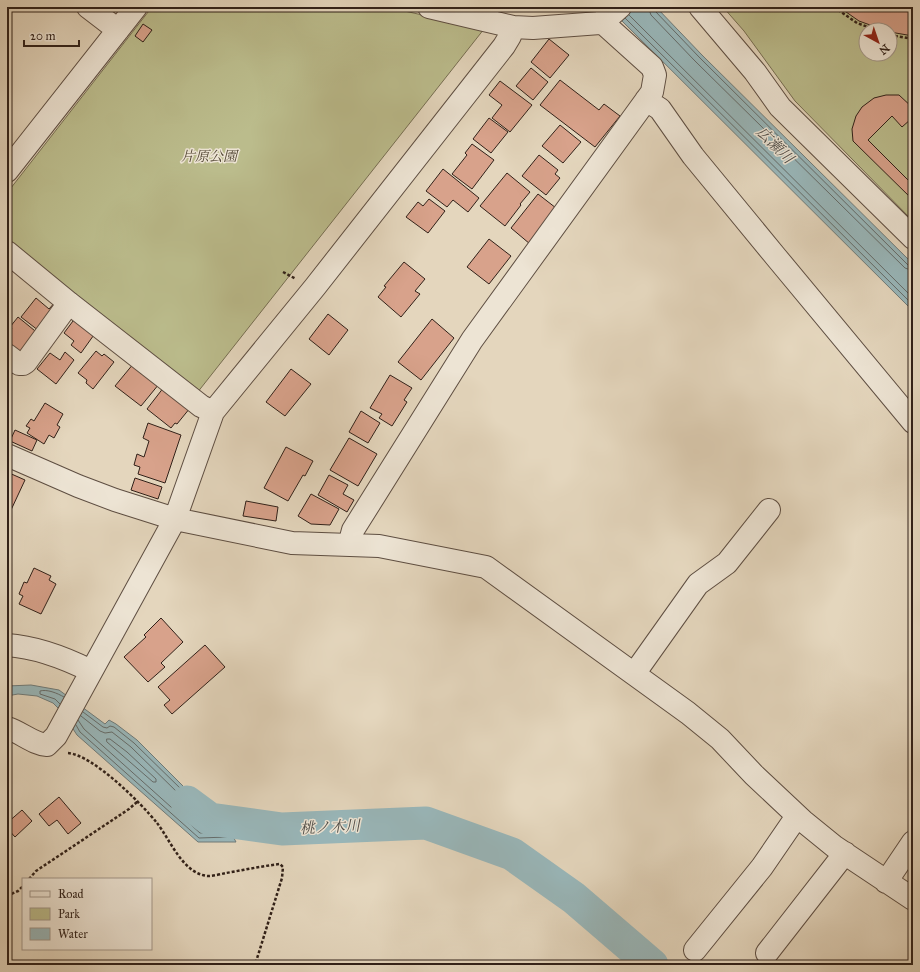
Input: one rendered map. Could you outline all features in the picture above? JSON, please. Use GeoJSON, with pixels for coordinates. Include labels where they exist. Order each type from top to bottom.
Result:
{"type":"FeatureCollection","features":[{"type":"Feature","properties":{"kind":"street"},"geometry":{"type":"LineString","coordinates":[[88,7],[118,30]]}},
{"type":"Feature","properties":{"kind":"street"},"geometry":{"type":"LineString","coordinates":[[7,171],[136,7]]}},
{"type":"Feature","properties":{"kind":"street"},"geometry":{"type":"LineString","coordinates":[[349,545],[353,530],[472,340],[652,92],[655,80],[655,75],[652,68],[611,15],[600,23],[533,28],[513,27],[429,7]]}},
{"type":"Feature","properties":{"kind":"street"},"geometry":{"type":"LineString","coordinates":[[700,7],[755,72],[780,107],[913,238]]}},
{"type":"Feature","properties":{"kind":"street"},"geometry":{"type":"LineString","coordinates":[[7,728],[41,744],[52,740],[79,694],[175,519],[213,412],[315,287],[499,52],[510,36],[513,27]]}},
{"type":"Feature","properties":{"kind":"street"},"geometry":{"type":"LineString","coordinates":[[646,100],[660,109],[693,156],[913,422]]}},
{"type":"Feature","properties":{"kind":"street"},"geometry":{"type":"LineString","coordinates":[[7,252],[69,303],[201,406],[213,412]]}},
{"type":"Feature","properties":{"kind":"street"},"geometry":{"type":"LineString","coordinates":[[7,355],[19,364],[26,362],[69,303]]}},
{"type":"Feature","properties":{"kind":"street"},"geometry":{"type":"LineString","coordinates":[[7,455],[78,486],[115,500],[175,519],[292,543],[379,546],[486,567],[688,713],[720,739],[754,775],[797,816],[845,854],[913,899]]}},
{"type":"Feature","properties":{"kind":"street"},"geometry":{"type":"LineString","coordinates":[[634,674],[698,584],[726,563],[769,510]]}},
{"type":"Feature","properties":{"kind":"street"},"geometry":{"type":"LineString","coordinates":[[7,645],[29,648],[64,658],[91,671]]}},
{"type":"Feature","properties":{"kind":"street"},"geometry":{"type":"LineString","coordinates":[[695,950],[762,867],[797,816]]}},
{"type":"Feature","properties":{"kind":"street"},"geometry":{"type":"LineString","coordinates":[[886,882],[913,842]]}},
{"type":"Feature","properties":{"kind":"street"},"geometry":{"type":"LineString","coordinates":[[767,952],[845,854]]}},
{"type":"Feature","properties":{"kind":"path"},"geometry":{"type":"LineString","coordinates":[[834,7],[858,23]]}},
{"type":"Feature","properties":{"kind":"path"},"geometry":{"type":"LineString","coordinates":[[898,36],[913,39]]}},
{"type":"Feature","properties":{"kind":"path"},"geometry":{"type":"LineString","coordinates":[[52,740],[60,752],[76,754],[98,767],[137,802],[156,822],[183,861],[194,871],[208,876],[280,864],[283,868],[282,878],[255,965]]}},
{"type":"Feature","properties":{"kind":"path"},"geometry":{"type":"LineString","coordinates":[[30,878],[36,871],[129,809],[137,802]]}},
{"type":"Feature","properties":{"kind":"path"},"geometry":{"type":"LineString","coordinates":[[7,896],[18,891],[22,887]]}},
{"type":"Feature","properties":{"kind":"green space","name":"片原公園"},"geometry":{"type":"Polygon","coordinates":[[[152,7],[387,7],[484,29],[197,393],[7,240],[7,193],[152,7]]]}},
{"type":"Feature","properties":{"kind":"green space"},"geometry":{"type":"Polygon","coordinates":[[[723,7],[913,7],[913,221],[795,101],[744,31],[723,7]]]}},
{"type":"Feature","properties":{"kind":"water","name":"広瀬川"},"geometry":{"type":"Polygon","coordinates":[[[608,7],[656,7],[702,55],[913,264],[913,311],[608,7]]]}},
{"type":"Feature","properties":{"kind":"water"},"geometry":{"type":"Polygon","coordinates":[[[31,685],[59,690],[105,724],[109,720],[137,740],[185,788],[217,806],[236,842],[198,842],[77,735],[62,712],[53,703],[37,696],[18,694],[7,696],[7,686],[31,685]]]}},
{"type":"Feature","properties":{"kind":"building"},"geometry":{"type":"Polygon","coordinates":[[[839,7],[913,7],[913,36],[898,33],[898,22],[859,21],[839,7]]]}},
{"type":"Feature","properties":{"kind":"building"},"geometry":{"type":"Polygon","coordinates":[[[143,24],[152,30],[143,42],[135,36],[143,24]]]}},
{"type":"Feature","properties":{"kind":"building"},"geometry":{"type":"Polygon","coordinates":[[[549,39],[569,55],[550,78],[531,62],[549,39]]]}},
{"type":"Feature","properties":{"kind":"building"},"geometry":{"type":"Polygon","coordinates":[[[531,68],[548,82],[533,100],[516,86],[531,68]]]}},
{"type":"Feature","properties":{"kind":"building"},"geometry":{"type":"Polygon","coordinates":[[[560,80],[599,110],[604,104],[620,116],[595,147],[540,105],[560,80]]]}},
{"type":"Feature","properties":{"kind":"building"},"geometry":{"type":"Polygon","coordinates":[[[500,81],[532,105],[510,132],[492,118],[502,105],[489,95],[500,81]]]}},
{"type":"Feature","properties":{"kind":"building"},"geometry":{"type":"Polygon","coordinates":[[[886,95],[899,95],[913,108],[913,121],[911,119],[902,127],[892,116],[868,140],[913,185],[913,200],[853,141],[852,129],[856,116],[862,107],[874,98],[886,95]]]}},
{"type":"Feature","properties":{"kind":"building"},"geometry":{"type":"Polygon","coordinates":[[[489,118],[508,132],[491,153],[473,139],[489,118]]]}},
{"type":"Feature","properties":{"kind":"building"},"geometry":{"type":"Polygon","coordinates":[[[560,125],[581,142],[563,163],[542,146],[560,125]]]}},
{"type":"Feature","properties":{"kind":"building"},"geometry":{"type":"Polygon","coordinates":[[[472,144],[494,160],[472,189],[452,174],[467,155],[465,153],[472,144]]]}},
{"type":"Feature","properties":{"kind":"building"},"geometry":{"type":"Polygon","coordinates":[[[539,155],[558,170],[555,174],[560,178],[546,195],[522,176],[539,155]]]}},
{"type":"Feature","properties":{"kind":"building"},"geometry":{"type":"Polygon","coordinates":[[[443,169],[479,198],[468,212],[453,200],[447,207],[426,191],[443,169]]]}},
{"type":"Feature","properties":{"kind":"building"},"geometry":{"type":"Polygon","coordinates":[[[507,173],[530,192],[505,226],[480,206],[507,173]]]}},
{"type":"Feature","properties":{"kind":"building"},"geometry":{"type":"Polygon","coordinates":[[[538,194],[556,208],[530,244],[511,228],[538,194]]]}},
{"type":"Feature","properties":{"kind":"building"},"geometry":{"type":"Polygon","coordinates":[[[429,199],[445,211],[428,233],[406,217],[418,202],[423,206],[429,199]]]}},
{"type":"Feature","properties":{"kind":"building"},"geometry":{"type":"Polygon","coordinates":[[[489,239],[511,256],[489,284],[467,267],[489,239]]]}},
{"type":"Feature","properties":{"kind":"building"},"geometry":{"type":"Polygon","coordinates":[[[404,262],[425,279],[415,291],[420,294],[401,317],[378,297],[386,287],[384,286],[404,262]]]}},
{"type":"Feature","properties":{"kind":"building"},"geometry":{"type":"Polygon","coordinates":[[[36,298],[49,309],[56,301],[43,334],[21,317],[36,298]]]}},
{"type":"Feature","properties":{"kind":"building"},"geometry":{"type":"Polygon","coordinates":[[[328,314],[348,330],[329,355],[309,339],[328,314]]]}},
{"type":"Feature","properties":{"kind":"building"},"geometry":{"type":"Polygon","coordinates":[[[18,317],[40,335],[23,357],[7,345],[7,335],[12,328],[10,327],[18,317]]]}},
{"type":"Feature","properties":{"kind":"building"},"geometry":{"type":"Polygon","coordinates":[[[76,317],[96,332],[81,353],[71,345],[74,341],[64,333],[76,317]]]}},
{"type":"Feature","properties":{"kind":"building"},"geometry":{"type":"Polygon","coordinates":[[[432,319],[454,338],[421,380],[398,362],[432,319]]]}},
{"type":"Feature","properties":{"kind":"building"},"geometry":{"type":"Polygon","coordinates":[[[96,351],[102,356],[104,354],[114,362],[93,389],[86,383],[87,380],[78,373],[96,351]]]}},
{"type":"Feature","properties":{"kind":"building"},"geometry":{"type":"Polygon","coordinates":[[[65,352],[74,360],[56,384],[37,369],[50,353],[60,360],[65,352]]]}},
{"type":"Feature","properties":{"kind":"building"},"geometry":{"type":"Polygon","coordinates":[[[134,363],[159,384],[141,406],[115,386],[134,363]]]}},
{"type":"Feature","properties":{"kind":"building"},"geometry":{"type":"Polygon","coordinates":[[[291,369],[311,384],[285,416],[266,402],[291,369]]]}},
{"type":"Feature","properties":{"kind":"building"},"geometry":{"type":"Polygon","coordinates":[[[390,375],[412,388],[404,400],[407,402],[392,426],[379,418],[382,414],[370,408],[390,375]]]}},
{"type":"Feature","properties":{"kind":"building"},"geometry":{"type":"Polygon","coordinates":[[[164,387],[190,408],[177,424],[175,423],[171,428],[147,409],[164,387]]]}},
{"type":"Feature","properties":{"kind":"building"},"geometry":{"type":"Polygon","coordinates":[[[45,403],[63,414],[57,425],[60,427],[54,438],[49,435],[44,444],[27,433],[30,428],[26,426],[31,419],[34,421],[45,403]]]}},
{"type":"Feature","properties":{"kind":"building"},"geometry":{"type":"Polygon","coordinates":[[[361,411],[380,423],[368,443],[349,432],[361,411]]]}},
{"type":"Feature","properties":{"kind":"building"},"geometry":{"type":"Polygon","coordinates":[[[148,423],[181,435],[165,483],[138,474],[140,467],[134,465],[137,454],[144,457],[149,441],[143,438],[148,423]]]}},
{"type":"Feature","properties":{"kind":"building"},"geometry":{"type":"Polygon","coordinates":[[[15,430],[37,440],[32,451],[10,441],[15,430]]]}},
{"type":"Feature","properties":{"kind":"building"},"geometry":{"type":"Polygon","coordinates":[[[349,438],[377,454],[358,486],[330,470],[349,438]]]}},
{"type":"Feature","properties":{"kind":"building"},"geometry":{"type":"Polygon","coordinates":[[[286,447],[313,461],[288,501],[264,488],[286,447]]]}},
{"type":"Feature","properties":{"kind":"building"},"geometry":{"type":"Polygon","coordinates":[[[7,472],[25,480],[11,510],[7,509],[7,472]]]}},
{"type":"Feature","properties":{"kind":"building"},"geometry":{"type":"Polygon","coordinates":[[[329,475],[348,485],[343,494],[354,500],[347,512],[318,495],[329,475]]]}},
{"type":"Feature","properties":{"kind":"building"},"geometry":{"type":"Polygon","coordinates":[[[135,478],[162,487],[158,499],[131,490],[135,478]]]}},
{"type":"Feature","properties":{"kind":"building"},"geometry":{"type":"Polygon","coordinates":[[[311,494],[339,509],[330,525],[311,524],[298,516],[311,494]]]}},
{"type":"Feature","properties":{"kind":"building"},"geometry":{"type":"Polygon","coordinates":[[[246,501],[278,507],[276,521],[243,516],[246,501]]]}},
{"type":"Feature","properties":{"kind":"building"},"geometry":{"type":"Polygon","coordinates":[[[34,568],[51,576],[49,580],[56,584],[41,614],[19,604],[23,596],[19,594],[24,582],[27,583],[34,568]]]}},
{"type":"Feature","properties":{"kind":"building"},"geometry":{"type":"Polygon","coordinates":[[[161,618],[183,642],[161,663],[165,667],[148,682],[124,657],[146,637],[144,635],[161,618]]]}},
{"type":"Feature","properties":{"kind":"building"},"geometry":{"type":"Polygon","coordinates":[[[205,645],[225,667],[172,714],[164,705],[170,700],[158,687],[205,645]]]}},
{"type":"Feature","properties":{"kind":"building"},"geometry":{"type":"Polygon","coordinates":[[[59,797],[81,823],[68,834],[57,820],[49,826],[39,814],[59,797]]]}},
{"type":"Feature","properties":{"kind":"building"},"geometry":{"type":"Polygon","coordinates":[[[22,810],[32,821],[15,837],[7,828],[7,823],[22,810]]]}},
{"type":"Feature","properties":{"kind":"waterway","name":"桃ノ木川"},"geometry":{"type":"LineString","coordinates":[[187,802],[210,819],[282,829],[426,823],[512,854],[574,898],[652,965]]}}]}
